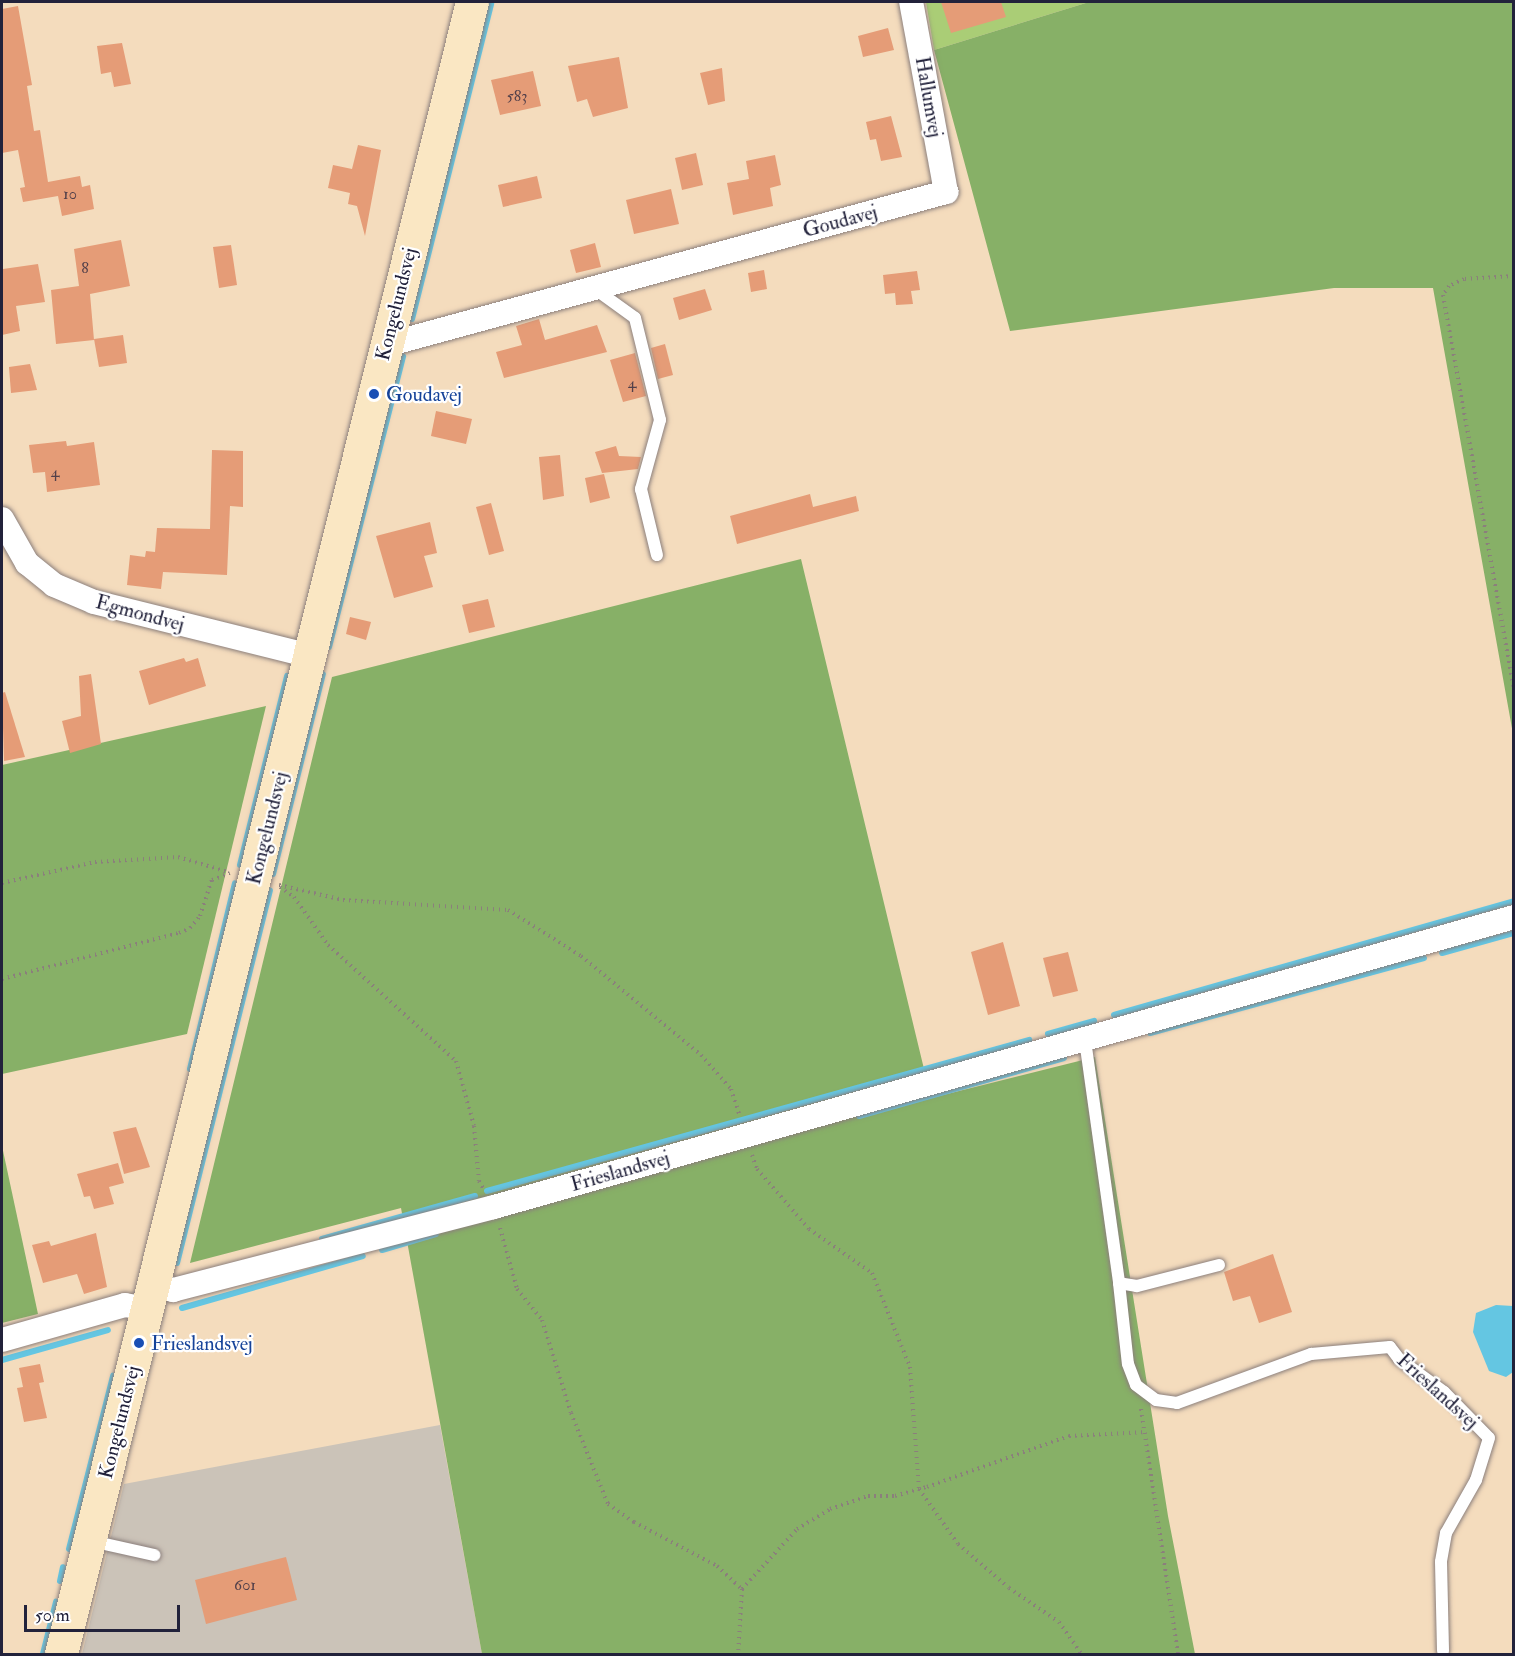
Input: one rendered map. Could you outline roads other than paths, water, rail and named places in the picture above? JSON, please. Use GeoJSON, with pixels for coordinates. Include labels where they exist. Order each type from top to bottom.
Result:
{"type":"FeatureCollection","features":[{"type":"Feature","properties":{"kind":"street","name":"Kongelundsvej"},"geometry":{"type":"LineString","coordinates":[[61,1654],[472,2]]}},
{"type":"Feature","properties":{"kind":"street","name":"Hallumvej"},"geometry":{"type":"LineString","coordinates":[[911,2],[946,192]]}},
{"type":"Feature","properties":{"kind":"street","name":"Goudavej"},"geometry":{"type":"LineString","coordinates":[[386,345],[946,192]]}},
{"type":"Feature","properties":{"kind":"street","name":"Egmondvej"},"geometry":{"type":"LineString","coordinates":[[2,519],[27,563],[54,585],[94,602],[310,656]]}},
{"type":"Feature","properties":{"kind":"street","name":"Frieslandsvej"},"geometry":{"type":"LineString","coordinates":[[2,1340],[173,1290],[494,1207],[1514,917]]}},
{"type":"Feature","properties":{"kind":"lane"},"geometry":{"type":"LineString","coordinates":[[594,288],[635,318],[660,420],[641,489],[657,555]]}},
{"type":"Feature","properties":{"kind":"lane"},"geometry":{"type":"LineString","coordinates":[[1084,1040],[1119,1283],[1137,1286],[1219,1265]]}},
{"type":"Feature","properties":{"kind":"lane","name":"Frieslandsvej"},"geometry":{"type":"LineString","coordinates":[[1119,1283],[1128,1364],[1136,1385],[1156,1400],[1177,1403],[1311,1354],[1390,1347],[1399,1359],[1444,1392],[1489,1438],[1476,1480],[1446,1533],[1441,1562],[1443,1652]]}},
{"type":"Feature","properties":{"kind":"lane"},"geometry":{"type":"LineString","coordinates":[[90,1541],[154,1555]]}},
{"type":"Feature","properties":{"kind":"water"},"geometry":{"type":"Polygon","coordinates":[[[1496,1305],[1513,1306],[1513,1372],[1506,1377],[1489,1371],[1473,1332],[1476,1313],[1496,1305]]]}},
{"type":"Feature","properties":{"kind":"waterway"},"geometry":{"type":"LineString","coordinates":[[412,319],[491,4]]}},
{"type":"Feature","properties":{"kind":"waterway"},"geometry":{"type":"LineString","coordinates":[[329,647],[403,356]]}},
{"type":"Feature","properties":{"kind":"waterway"},"geometry":{"type":"LineString","coordinates":[[273,874],[323,674]]}},
{"type":"Feature","properties":{"kind":"waterway"},"geometry":{"type":"LineString","coordinates":[[240,865],[287,676]]}},
{"type":"Feature","properties":{"kind":"waterway"},"geometry":{"type":"LineString","coordinates":[[190,1069],[235,883]]}},
{"type":"Feature","properties":{"kind":"waterway"},"geometry":{"type":"LineString","coordinates":[[177,1263],[270,890]]}},
{"type":"Feature","properties":{"kind":"waterway"},"geometry":{"type":"LineString","coordinates":[[1114,1015],[1514,901]]}},
{"type":"Feature","properties":{"kind":"waterway"},"geometry":{"type":"LineString","coordinates":[[1442,953],[1514,933]]}},
{"type":"Feature","properties":{"kind":"waterway"},"geometry":{"type":"LineString","coordinates":[[1150,1033],[1424,958]]}},
{"type":"Feature","properties":{"kind":"waterway"},"geometry":{"type":"LineString","coordinates":[[1048,1034],[1094,1021]]}},
{"type":"Feature","properties":{"kind":"waterway"},"geometry":{"type":"LineString","coordinates":[[487,1191],[1029,1040]]}},
{"type":"Feature","properties":{"kind":"waterway"},"geometry":{"type":"LineString","coordinates":[[859,1116],[1064,1058]]}},
{"type":"Feature","properties":{"kind":"waterway"},"geometry":{"type":"LineString","coordinates":[[322,1239],[475,1196]]}},
{"type":"Feature","properties":{"kind":"waterway"},"geometry":{"type":"LineString","coordinates":[[382,1250],[436,1234]]}},
{"type":"Feature","properties":{"kind":"waterway"},"geometry":{"type":"LineString","coordinates":[[182,1308],[363,1256]]}},
{"type":"Feature","properties":{"kind":"waterway"},"geometry":{"type":"LineString","coordinates":[[2,1360],[108,1330]]}},
{"type":"Feature","properties":{"kind":"waterway"},"geometry":{"type":"LineString","coordinates":[[69,1549],[113,1376]]}},
{"type":"Feature","properties":{"kind":"waterway"},"geometry":{"type":"LineString","coordinates":[[60,1581],[63,1567]]}},
{"type":"Feature","properties":{"kind":"waterway"},"geometry":{"type":"LineString","coordinates":[[43,1654],[56,1602]]}},
{"type":"Feature","properties":{"kind":"place","name":"Goudavej"},"geometry":{"type":"Point","coordinates":[374,394]}},
{"type":"Feature","properties":{"kind":"place","name":"Frieslandsvej"},"geometry":{"type":"Point","coordinates":[139,1343]}}]}
